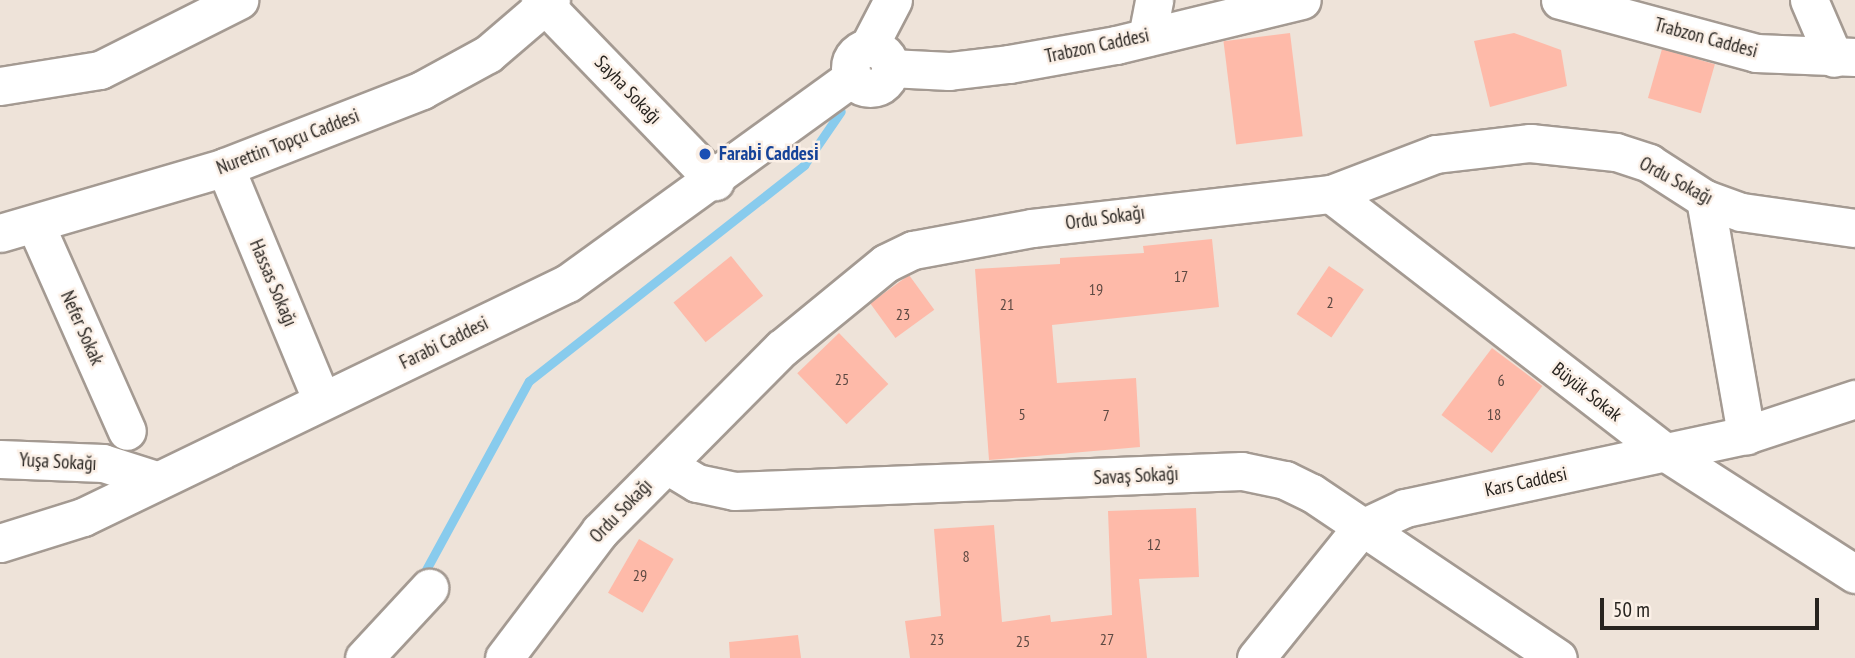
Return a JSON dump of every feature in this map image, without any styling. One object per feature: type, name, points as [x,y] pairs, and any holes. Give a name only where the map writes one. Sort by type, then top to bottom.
[{"type":"street","points":[[0,86],[100,70],[239,0]]},
{"type":"street","name":"Farabi Caddesi","points":[[5,545],[83,517],[321,399],[568,283],[715,181],[870,64],[893,0]]},
{"type":"street","points":[[1147,37],[1154,0]]},
{"type":"street","name":"Trabzon Caddesi","points":[[870,64],[949,71],[1009,64],[1147,37],[1302,0]]},
{"type":"street","name":"Trabzon Caddesi","points":[[1560,0],[1756,53],[1845,58]]},
{"type":"street","points":[[1809,0],[1845,58]]},
{"type":"street","name":"Nurettin Topçu Caddesi","points":[[0,233],[36,226],[225,167],[422,90],[488,54],[546,2]]},
{"type":"street","name":"Sayha Sokağı","points":[[546,2],[715,181]]},
{"type":"street","name":"Ordu Sokağı","points":[[504,658],[600,531],[782,348],[886,263],[913,250],[1045,226],[1331,194],[1436,154],[1530,143],[1616,152],[1649,163],[1705,199],[1741,212],[1855,228]]},
{"type":"street","name":"Hassas Sokağı","points":[[225,167],[321,399]]},
{"type":"street","name":"Büyük Sokak","points":[[1331,194],[1665,452],[1855,574]]},
{"type":"street","points":[[1705,199],[1746,435]]},
{"type":"street","name":"Nefer Sokak","points":[[36,226],[127,431]]},
{"type":"street","name":"Kars Caddesi","points":[[1256,658],[1360,528],[1405,508],[1746,435],[1855,399]]},
{"type":"street","name":"Yuşa Sokağı","points":[[0,459],[103,463],[156,480]]},
{"type":"street","name":"Savaş Sokağı","points":[[667,465],[697,483],[734,491],[1242,471],[1312,492],[1360,528],[1558,658]]},
{"type":"street","points":[[364,658],[429,588]]},
{"type":"building","points":[[1290,33],[1303,136],[1236,144],[1223,41]]},
{"type":"building","points":[[1514,33],[1561,50],[1567,86],[1490,107],[1474,41]]},
{"type":"building","points":[[1662,49],[1715,64],[1701,113],[1648,98]]},
{"type":"building","points":[[1212,239],[1219,307],[1052,325],[1057,383],[1136,378],[1140,447],[989,460],[975,269],[1060,264],[1060,258],[1144,253],[1143,246]]},
{"type":"building","points":[[731,256],[763,296],[706,342],[673,303]]},
{"type":"building","points":[[1329,266],[1364,289],[1331,338],[1297,314]]},
{"type":"building","points":[[909,275],[934,310],[895,338],[870,303]]},
{"type":"building","points":[[839,333],[888,384],[847,424],[797,373]]},
{"type":"building","points":[[1492,348],[1542,386],[1492,453],[1441,415]]},
{"type":"building","points":[[1196,508],[1199,577],[1139,579],[1147,658],[910,658],[905,621],[941,616],[934,529],[994,525],[1002,622],[1050,615],[1051,622],[1112,615],[1108,511]]},
{"type":"building","points":[[639,539],[674,559],[643,613],[608,593]]},
{"type":"building","points":[[798,635],[801,658],[730,658],[729,642]]},
{"type":"waterway","points":[[422,577],[529,381],[804,165],[841,111]]},
{"type":"place","name":"Farabi̇ Caddesi̇","points":[[705,154]]}]
